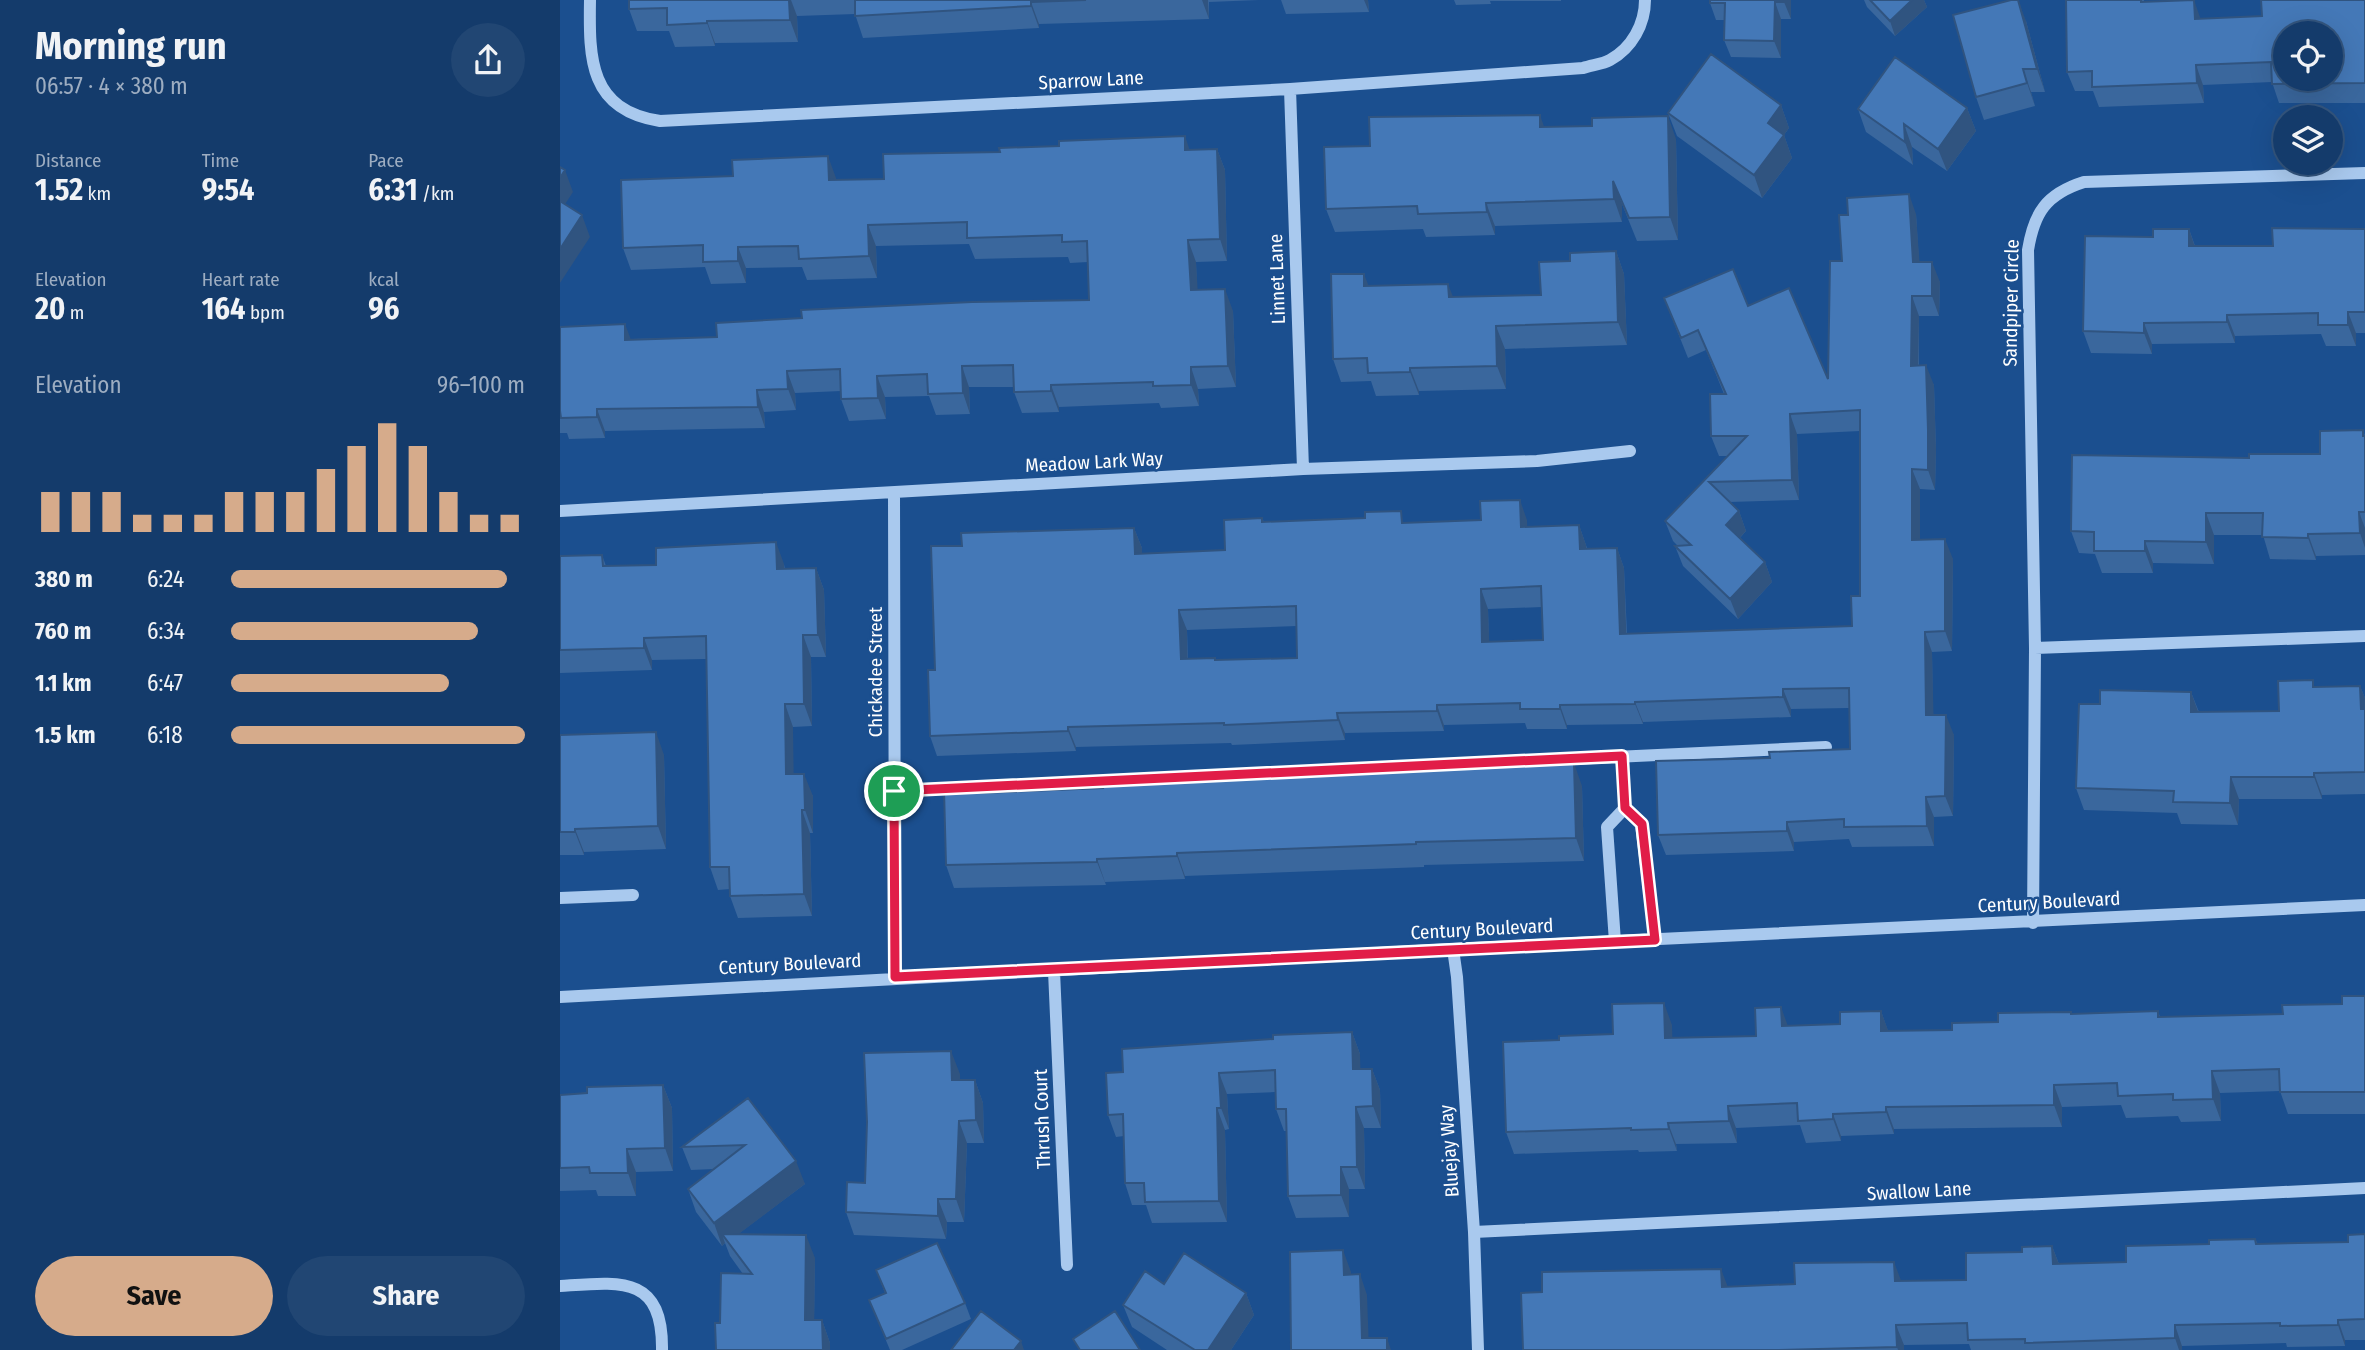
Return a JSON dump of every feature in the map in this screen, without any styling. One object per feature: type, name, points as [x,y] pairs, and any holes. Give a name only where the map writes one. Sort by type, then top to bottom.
[{"type":"street","name":"Sparrow Lane","points":[[590,0],[589,40],[594,74],[610,100],[639,118],[660,121],[1290,89],[1583,68],[1611,60],[1637,35],[1645,10],[1645,0]]},
{"type":"street","name":"Linnet Lane","points":[[1290,89],[1303,469]]},
{"type":"street","name":"Sandpiper Circle","points":[[2033,923],[2035,648],[2028,250],[2032,226],[2040,209],[2066,187],[2084,182],[2365,173]]},
{"type":"street","name":"Meadow Lark Way","points":[[560,511],[1303,469],[1537,461],[1630,451]]},
{"type":"street","name":"Chickadee Street","points":[[894,493],[895,977]]},
{"type":"street","points":[[2035,648],[2365,636]]},
{"type":"street","points":[[894,791],[1826,747]]},
{"type":"street","points":[[1622,756],[1625,808],[1642,824],[1655,940]]},
{"type":"street","points":[[1615,942],[1607,827],[1625,808]]},
{"type":"street","points":[[560,898],[633,895]]},
{"type":"street","name":"Century Boulevard","points":[[560,997],[895,977],[2365,905]]},
{"type":"street","name":"Bluejay Way","points":[[1453,949],[1474,1232],[1478,1350]]},
{"type":"street","name":"Thrush Court","points":[[1054,971],[1068,1265]]},
{"type":"street","name":"Swallow Lane","points":[[1474,1232],[2365,1188]]},
{"type":"street","points":[[560,1286],[615,1283],[643,1292],[654,1304],[663,1329],[662,1350]]},
{"type":"building","points":[[629,0],[789,0],[790,20],[707,21],[667,25],[667,8],[629,9]]},
{"type":"building","points":[[855,0],[1086,0],[1031,2],[1031,6],[855,16]]},
{"type":"building","points":[[1710,0],[1784,0],[1775,2],[1774,41],[1724,40],[1725,3],[1710,3]]},
{"type":"building","points":[[1870,0],[1912,0],[1890,21]]},
{"type":"building","points":[[2018,0],[2037,69],[2023,69],[2027,83],[1976,97],[1953,15]]},
{"type":"building","points":[[2066,0],[2194,0],[2195,19],[2262,16],[2261,0],[2365,0],[2365,83],[2343,83],[2343,21],[2273,21],[2273,84],[2271,62],[2196,65],[2197,83],[2092,87],[2092,71],[2067,72]]},
{"type":"building","points":[[1711,54],[1781,105],[1768,123],[1784,135],[1754,175],[1668,113]]},
{"type":"building","points":[[1895,57],[1967,108],[1938,149],[1904,124],[1905,142],[1858,109]]},
{"type":"building","points":[[1540,115],[1540,127],[1592,126],[1592,118],[1668,116],[1670,217],[1629,218],[1613,181],[1614,199],[1486,203],[1487,212],[1418,214],[1417,206],[1326,209],[1324,147],[1370,146],[1369,117]]},
{"type":"building","points":[[1185,136],[1185,150],[1217,149],[1220,239],[1188,240],[1191,290],[1225,289],[1228,366],[1191,367],[1191,385],[1153,386],[1153,382],[1051,385],[1051,391],[1014,392],[1013,365],[962,366],[963,393],[928,394],[927,374],[877,376],[878,398],[841,399],[840,369],[787,371],[788,389],[757,390],[758,407],[597,409],[597,417],[561,418],[560,327],[625,324],[625,340],[717,337],[716,323],[802,318],[801,310],[1089,300],[1087,241],[1062,242],[1062,235],[967,238],[967,222],[868,225],[869,256],[799,259],[798,246],[738,247],[738,261],[703,262],[703,245],[623,248],[621,180],[733,176],[732,160],[828,156],[829,180],[884,179],[883,154],[1000,152],[999,148],[1059,146],[1059,141]]},
{"type":"building","points":[[1909,194],[1913,262],[1932,262],[1932,296],[1912,296],[1911,366],[1926,365],[1928,430],[1928,470],[1912,469],[1912,540],[1945,539],[1945,631],[1925,632],[1926,715],[1946,715],[1945,796],[1926,797],[1927,826],[1844,827],[1844,819],[1787,822],[1787,831],[1658,835],[1656,761],[1770,758],[1769,752],[1850,749],[1849,688],[1783,689],[1783,697],[1560,705],[1560,709],[1520,709],[1520,703],[1437,705],[1437,711],[1337,713],[1338,720],[1068,727],[1068,731],[930,736],[928,670],[935,670],[931,546],[962,546],[961,533],[1134,528],[1135,554],[1225,550],[1224,520],[1262,518],[1262,522],[1365,518],[1365,512],[1401,511],[1402,523],[1481,520],[1480,501],[1520,500],[1521,527],[1579,525],[1580,549],[1617,548],[1620,634],[1852,626],[1851,596],[1860,596],[1860,410],[1790,414],[1792,480],[1709,482],[1739,511],[1726,525],[1765,562],[1730,599],[1675,546],[1691,545],[1665,521],[1747,436],[1711,436],[1710,394],[1726,394],[1698,330],[1681,338],[1664,298],[1733,269],[1748,306],[1789,288],[1828,379],[1830,261],[1842,261],[1839,215],[1848,215],[1847,198]],"holes":[[[1541,586],[1543,640],[1482,642],[1481,589]],[[1296,606],[1297,658],[1181,659],[1179,610]]]},
{"type":"building","points":[[560,201],[582,215],[560,249]]},
{"type":"building","points":[[2272,228],[2365,229],[2365,312],[2348,312],[2348,325],[2318,325],[2318,313],[2227,315],[2227,322],[2144,323],[2144,333],[2083,331],[2085,236],[2153,237],[2153,229],[2189,229],[2189,246],[2273,246]]},
{"type":"building","points":[[1616,251],[1618,322],[1496,326],[1497,366],[1410,368],[1410,372],[1368,373],[1367,358],[1333,359],[1331,274],[1364,274],[1364,286],[1448,284],[1449,297],[1541,295],[1539,262],[1570,261],[1570,253]]},
{"type":"building","points":[[2363,430],[2365,512],[2359,512],[2360,533],[2308,534],[2308,538],[2262,537],[2263,513],[2206,513],[2206,542],[2145,541],[2145,551],[2094,551],[2094,532],[2071,531],[2072,455],[2249,458],[2249,454],[2320,454],[2320,431]]},
{"type":"building","points":[[776,542],[777,569],[816,568],[818,635],[803,635],[804,704],[785,704],[786,774],[804,774],[804,894],[730,896],[729,867],[710,867],[706,636],[644,638],[644,648],[560,650],[560,556],[602,555],[603,566],[656,565],[656,548]]},
{"type":"building","points":[[2313,680],[2313,687],[2360,686],[2361,709],[2365,709],[2365,772],[2314,773],[2314,777],[2231,777],[2230,803],[2173,802],[2174,791],[2076,788],[2079,704],[2100,704],[2100,690],[2191,692],[2191,712],[2279,711],[2278,681]]},
{"type":"building","points":[[656,732],[658,826],[560,832],[560,735]]},
{"type":"building","points":[[1574,763],[1576,838],[1177,853],[1177,856],[1097,859],[1097,862],[946,865],[944,790],[981,789],[981,793],[1103,788],[1102,782],[1423,766]]},
{"type":"building","points":[[2342,996],[2365,996],[2365,1092],[2280,1092],[2279,1069],[2212,1071],[2213,1099],[2173,1100],[2173,1094],[2118,1096],[2117,1083],[2054,1085],[2054,1105],[1886,1107],[1886,1112],[1833,1114],[1833,1119],[1798,1121],[1797,1103],[1728,1106],[1729,1121],[1668,1123],[1669,1129],[1506,1132],[1503,1042],[1613,1034],[1612,1004],[1664,1003],[1665,1038],[1756,1036],[1755,1008],[1781,1007],[1782,1026],[1840,1024],[1840,1012],[1881,1011],[1881,1031],[1952,1030],[1952,1023],[1998,1022],[1998,1013],[2158,1011],[2158,1017],[2283,1014],[2282,1005],[2342,1004]]},
{"type":"building","points":[[1352,1032],[1353,1069],[1372,1069],[1373,1106],[1356,1107],[1357,1167],[1341,1167],[1341,1195],[1288,1196],[1286,1109],[1276,1109],[1275,1070],[1219,1073],[1219,1201],[1145,1202],[1144,1183],[1125,1183],[1123,1114],[1108,1115],[1106,1073],[1123,1072],[1122,1049],[1273,1039],[1273,1035]]},
{"type":"building","points":[[951,1051],[952,1080],[975,1080],[976,1120],[959,1121],[956,1199],[938,1199],[938,1216],[846,1212],[847,1182],[865,1183],[867,1122],[864,1053]]},
{"type":"building","points":[[663,1085],[665,1148],[627,1149],[628,1173],[590,1173],[589,1167],[560,1168],[560,1095],[587,1093],[587,1087]]},
{"type":"building","points":[[748,1098],[796,1161],[714,1223],[688,1189],[745,1145],[682,1147]]},
{"type":"building","points":[[722,1234],[806,1235],[805,1320],[822,1320],[823,1350],[716,1350],[715,1323],[720,1323],[721,1273],[752,1274]]},
{"type":"building","points":[[2365,1234],[2365,1319],[2338,1320],[2338,1325],[2175,1325],[2175,1338],[2025,1343],[2025,1339],[1968,1340],[1967,1323],[1896,1325],[1897,1347],[1523,1350],[1521,1293],[1542,1292],[1542,1272],[1721,1269],[1722,1287],[1795,1284],[1794,1263],[1894,1262],[1895,1281],[1966,1280],[1966,1253],[2022,1252],[2022,1247],[2052,1246],[2053,1264],[2126,1262],[2126,1246],[2209,1244],[2209,1240],[2255,1239],[2256,1244],[2348,1242],[2348,1235]]},
{"type":"building","points":[[937,1243],[965,1303],[886,1339],[869,1300],[886,1293],[876,1270]]},
{"type":"building","points":[[1343,1250],[1344,1275],[1360,1274],[1362,1338],[1387,1338],[1387,1350],[1291,1350],[1290,1252]]},
{"type":"building","points":[[1184,1253],[1246,1293],[1208,1350],[1195,1350],[1123,1305],[1145,1271],[1164,1284]]},
{"type":"building","points":[[981,1311],[1021,1341],[1014,1350],[951,1350]]},
{"type":"building","points":[[1115,1311],[1140,1350],[1080,1350],[1073,1339]]},
{"type":"route","points":[[1622,756],[1625,808],[1642,824],[1655,940],[895,977],[894,791],[1622,756]]}]
